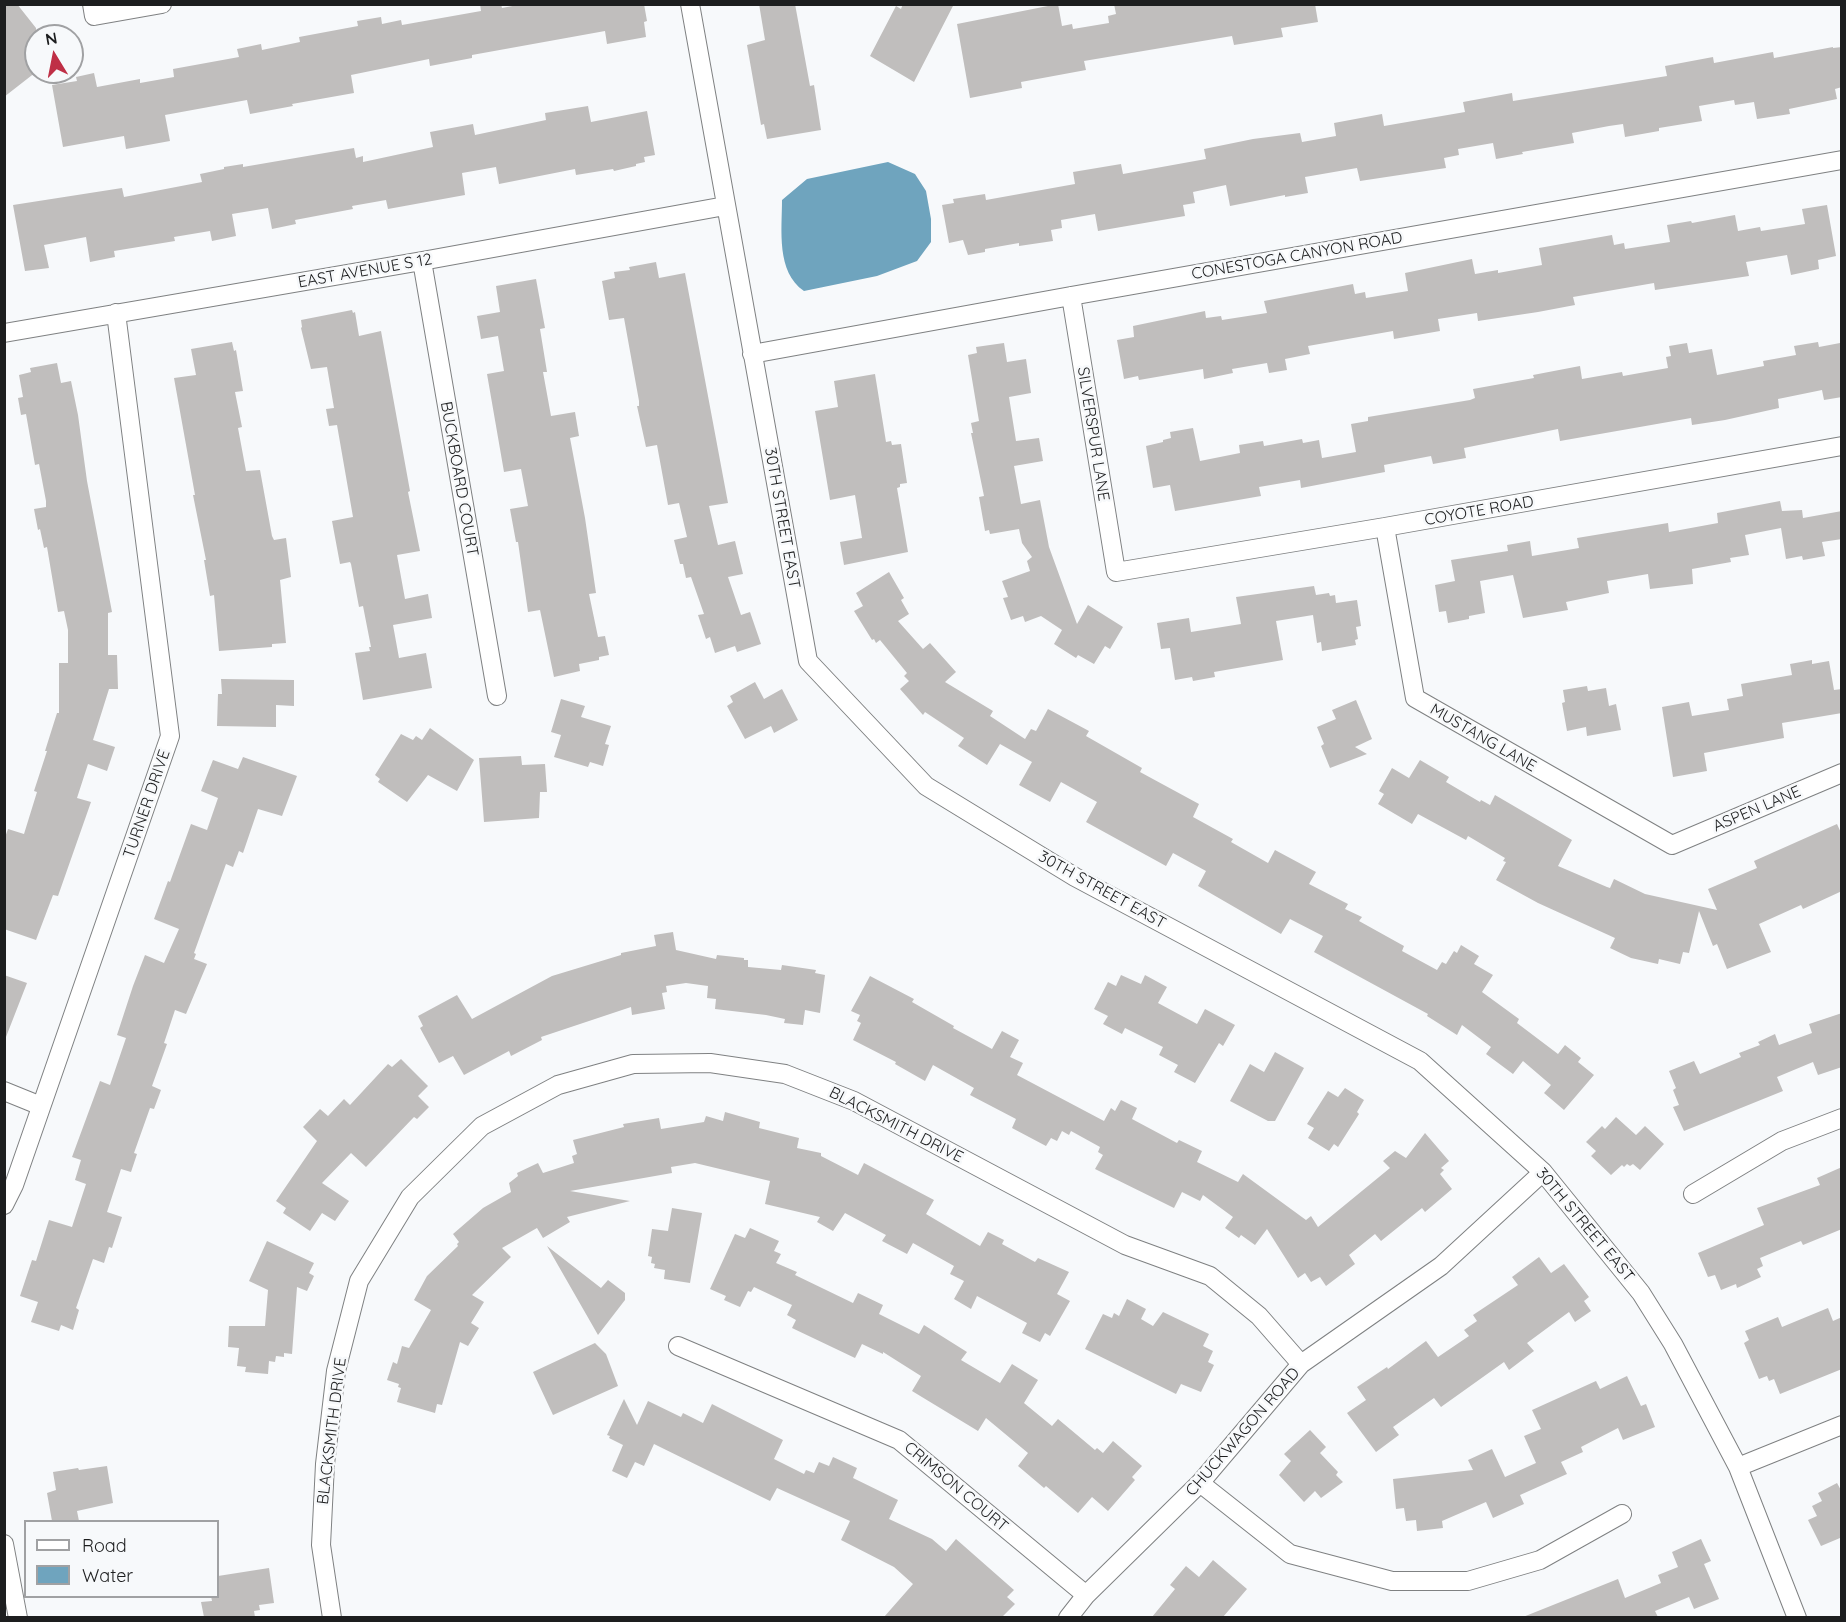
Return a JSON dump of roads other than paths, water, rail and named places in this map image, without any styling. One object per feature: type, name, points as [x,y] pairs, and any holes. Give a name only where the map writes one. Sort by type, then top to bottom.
[{"type":"street","points":[[93,10],[162,4]]},
{"type":"street","name":"30TH STREET EAST","points":[[690,4],[808,661],[926,786],[1075,878],[1420,1061],[1543,1172],[1641,1293],[1673,1344],[1738,1467],[1797,1617]]},
{"type":"street","name":"CONESTOGA CANYON ROAD","points":[[753,354],[1842,160]]},
{"type":"street","name":"EAST AVENUE S 12","points":[[4,333],[726,206]]},
{"type":"street","name":"BUCKBOARD COURT","points":[[422,261],[497,696]]},
{"type":"street","name":"SILVERSPUR LANE","points":[[1071,296],[1116,572]]},
{"type":"street","name":"TURNER DRIVE","points":[[4,1205],[14,1185],[170,736],[116,313]]},
{"type":"street","name":"COYOTE ROAD","points":[[1116,572],[1842,446]]},
{"type":"street","name":"MUSTANG LANE","points":[[1385,527],[1415,698],[1672,845]]},
{"type":"street","name":"ASPEN LANE","points":[[1672,845],[1842,773]]},
{"type":"street","name":"BLACKSMITH DRIVE","points":[[332,1617],[321,1545],[325,1464],[336,1371],[359,1281],[410,1197],[482,1125],[558,1085],[633,1065],[710,1063],[785,1074],[854,1101],[1125,1245],[1210,1276],[1258,1316],[1301,1364]]},
{"type":"street","points":[[4,1091],[41,1106]]},
{"type":"street","points":[[1693,1194],[1782,1141],[1842,1118]]},
{"type":"street","name":"CHUCKWAGON ROAD","points":[[1068,1617],[1086,1595],[1200,1483],[1301,1364],[1441,1266],[1543,1172]]},
{"type":"street","name":"CRIMSON COURT","points":[[678,1346],[899,1440],[1086,1595]]},
{"type":"street","points":[[1738,1467],[1842,1425]]},
{"type":"street","points":[[1200,1483],[1290,1554],[1392,1581],[1468,1581],[1540,1560],[1622,1514]]},
{"type":"street","points":[[4,1544],[18,1617]]},
{"type":"water","points":[[888,162],[915,174],[926,191],[931,219],[931,242],[917,261],[877,276],[804,291],[789,273],[782,250],[782,200],[807,179]]}]
